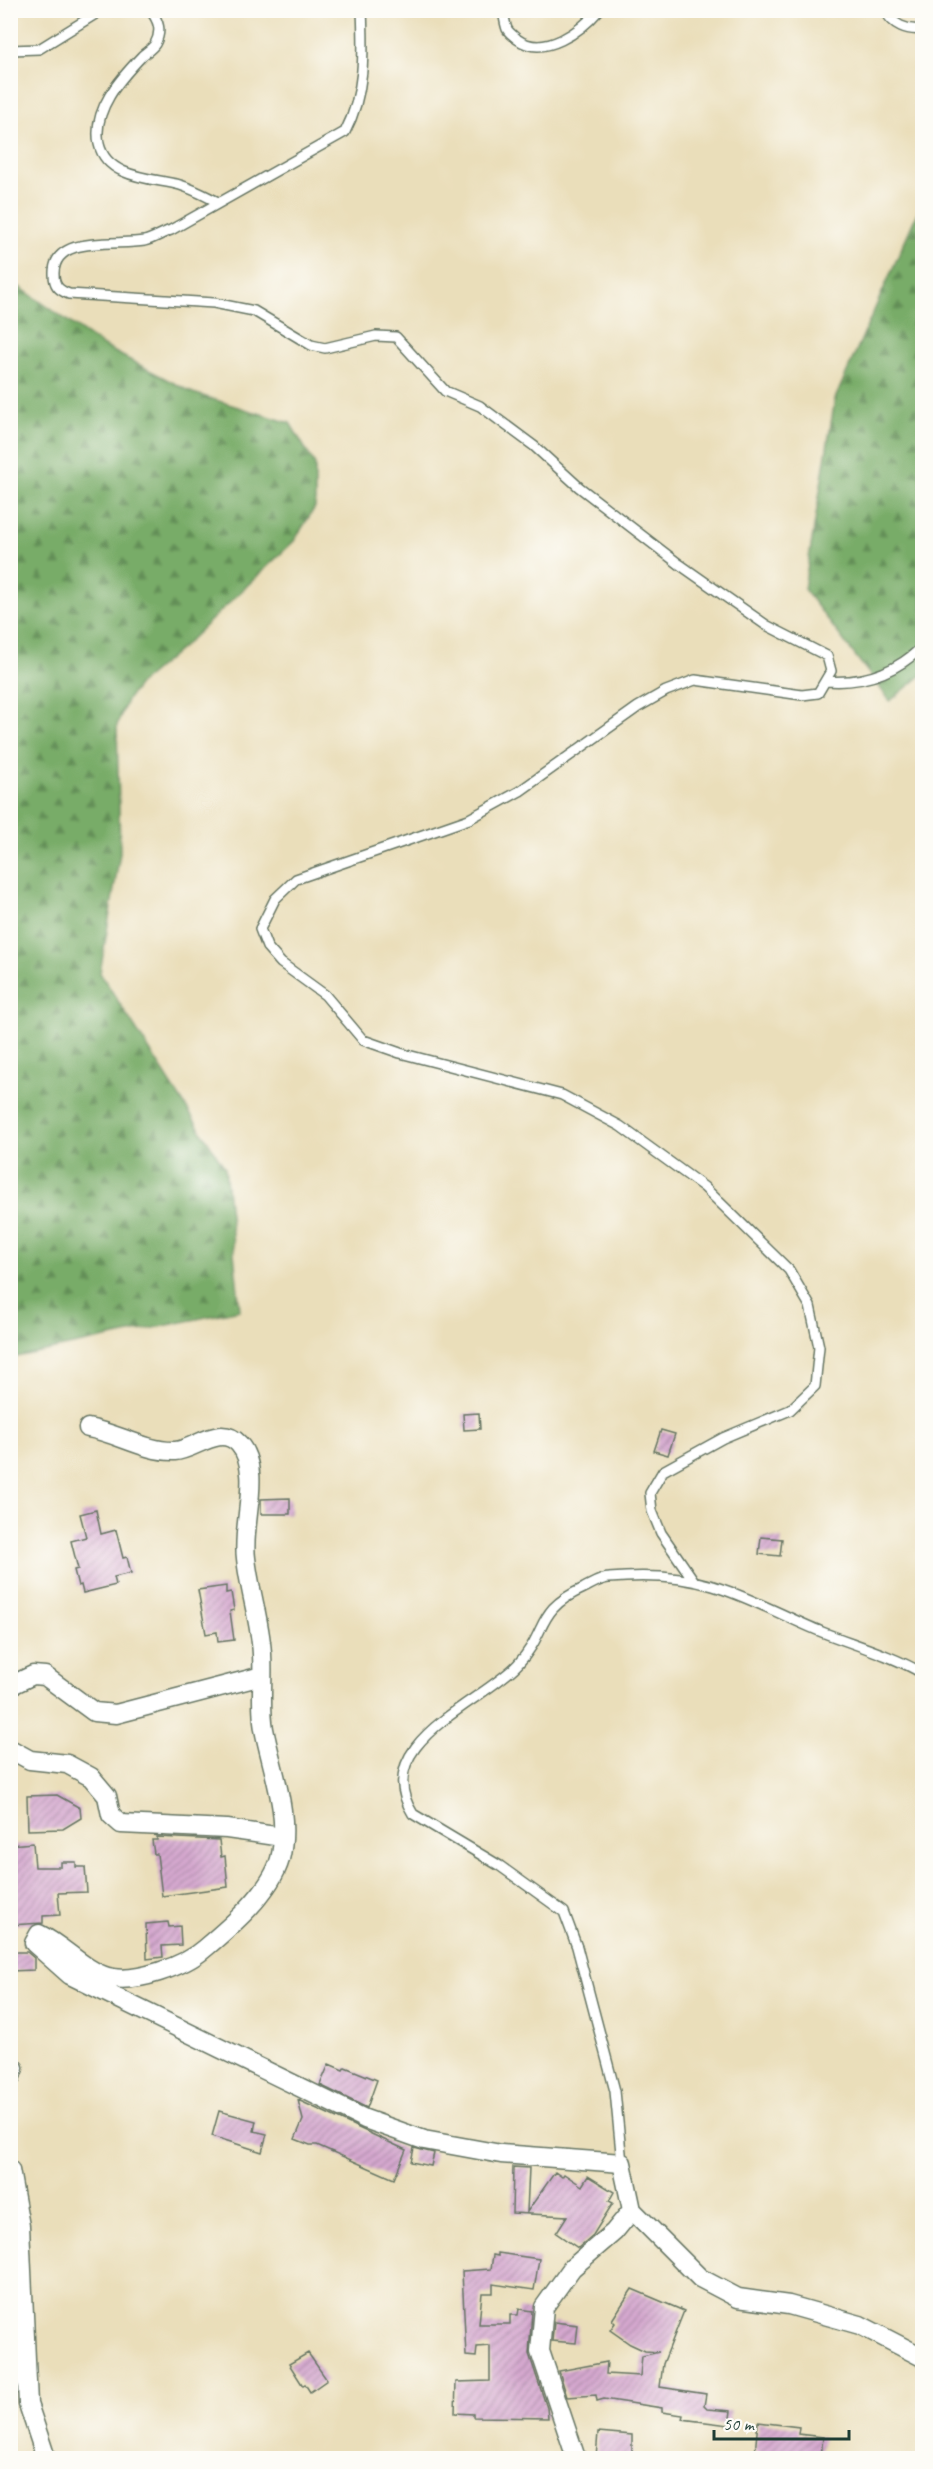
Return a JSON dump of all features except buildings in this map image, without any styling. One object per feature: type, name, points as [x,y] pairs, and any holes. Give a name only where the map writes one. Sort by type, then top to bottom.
[{"type":"street","points":[[88,1428],[110,1432],[157,1450],[178,1451],[207,1438],[225,1436],[237,1442],[247,1455],[251,1470],[245,1557],[261,1644],[264,1727],[279,1789],[282,1837],[280,1860],[265,1886],[236,1922],[195,1957],[148,1975],[128,1980],[108,1977],[89,1969],[51,1940],[39,1934],[34,1943],[70,1975],[364,2119],[424,2140],[501,2154],[622,2163],[632,2210],[700,2278],[738,2298],[789,2305],[860,2325],[922,2356]]},
{"type":"street","points":[[10,1686],[33,1675],[45,1676],[94,1712],[116,1714],[261,1676]]},
{"type":"street","points":[[10,1749],[30,1760],[67,1764],[91,1777],[107,1796],[111,1815],[121,1824],[226,1829],[282,1837]]},
{"type":"street","points":[[10,2170],[20,2226],[28,2404],[46,2458]]},
{"type":"street","points":[[576,2458],[540,2351],[544,2307],[572,2268],[614,2232],[632,2210]]},
{"type":"lane","points":[[10,50],[39,49],[102,10]]},
{"type":"lane","points":[[150,10],[158,20],[159,31],[154,45],[118,84],[104,106],[98,124],[99,145],[106,159],[120,169],[146,179],[181,185],[218,202]]},
{"type":"lane","points":[[362,10],[364,61],[355,114],[345,132],[171,230],[146,240],[80,246],[62,252],[54,263],[54,282],[60,291],[69,294],[214,303],[254,311],[310,345],[325,348],[376,336],[396,337],[445,391],[480,406],[534,446],[579,487],[679,564],[766,625],[827,656],[831,671],[818,693],[802,695],[695,680],[666,691],[638,707],[520,791],[469,819],[296,879],[275,899],[260,929],[267,947],[281,963],[325,995],[363,1040],[400,1053],[562,1095],[620,1126],[704,1187],[789,1270],[810,1306],[819,1347],[815,1386],[790,1410],[723,1438],[663,1471],[650,1493],[652,1511],[661,1533],[694,1581]]},
{"type":"lane","points":[[503,10],[508,31],[525,44],[534,47],[548,45],[573,34],[599,10]]},
{"type":"lane","points":[[885,10],[889,19],[898,26],[922,29]]},
{"type":"lane","points":[[826,681],[857,682],[884,674],[911,658],[922,647]]},
{"type":"lane","points":[[622,2163],[615,2091],[577,1947],[564,1912],[500,1866],[413,1814],[405,1800],[403,1773],[416,1748],[429,1731],[517,1665],[532,1647],[545,1616],[563,1597],[606,1578],[657,1577],[694,1581],[714,1586],[922,1673]]},
{"type":"green space","points":[[922,202],[922,675],[890,701],[804,589],[835,399]]},
{"type":"green space","points":[[11,281],[105,347],[193,393],[290,423],[315,465],[315,507],[294,541],[185,645],[140,683],[127,700],[117,725],[120,853],[100,973],[225,1168],[240,1310],[11,1358]]}]
